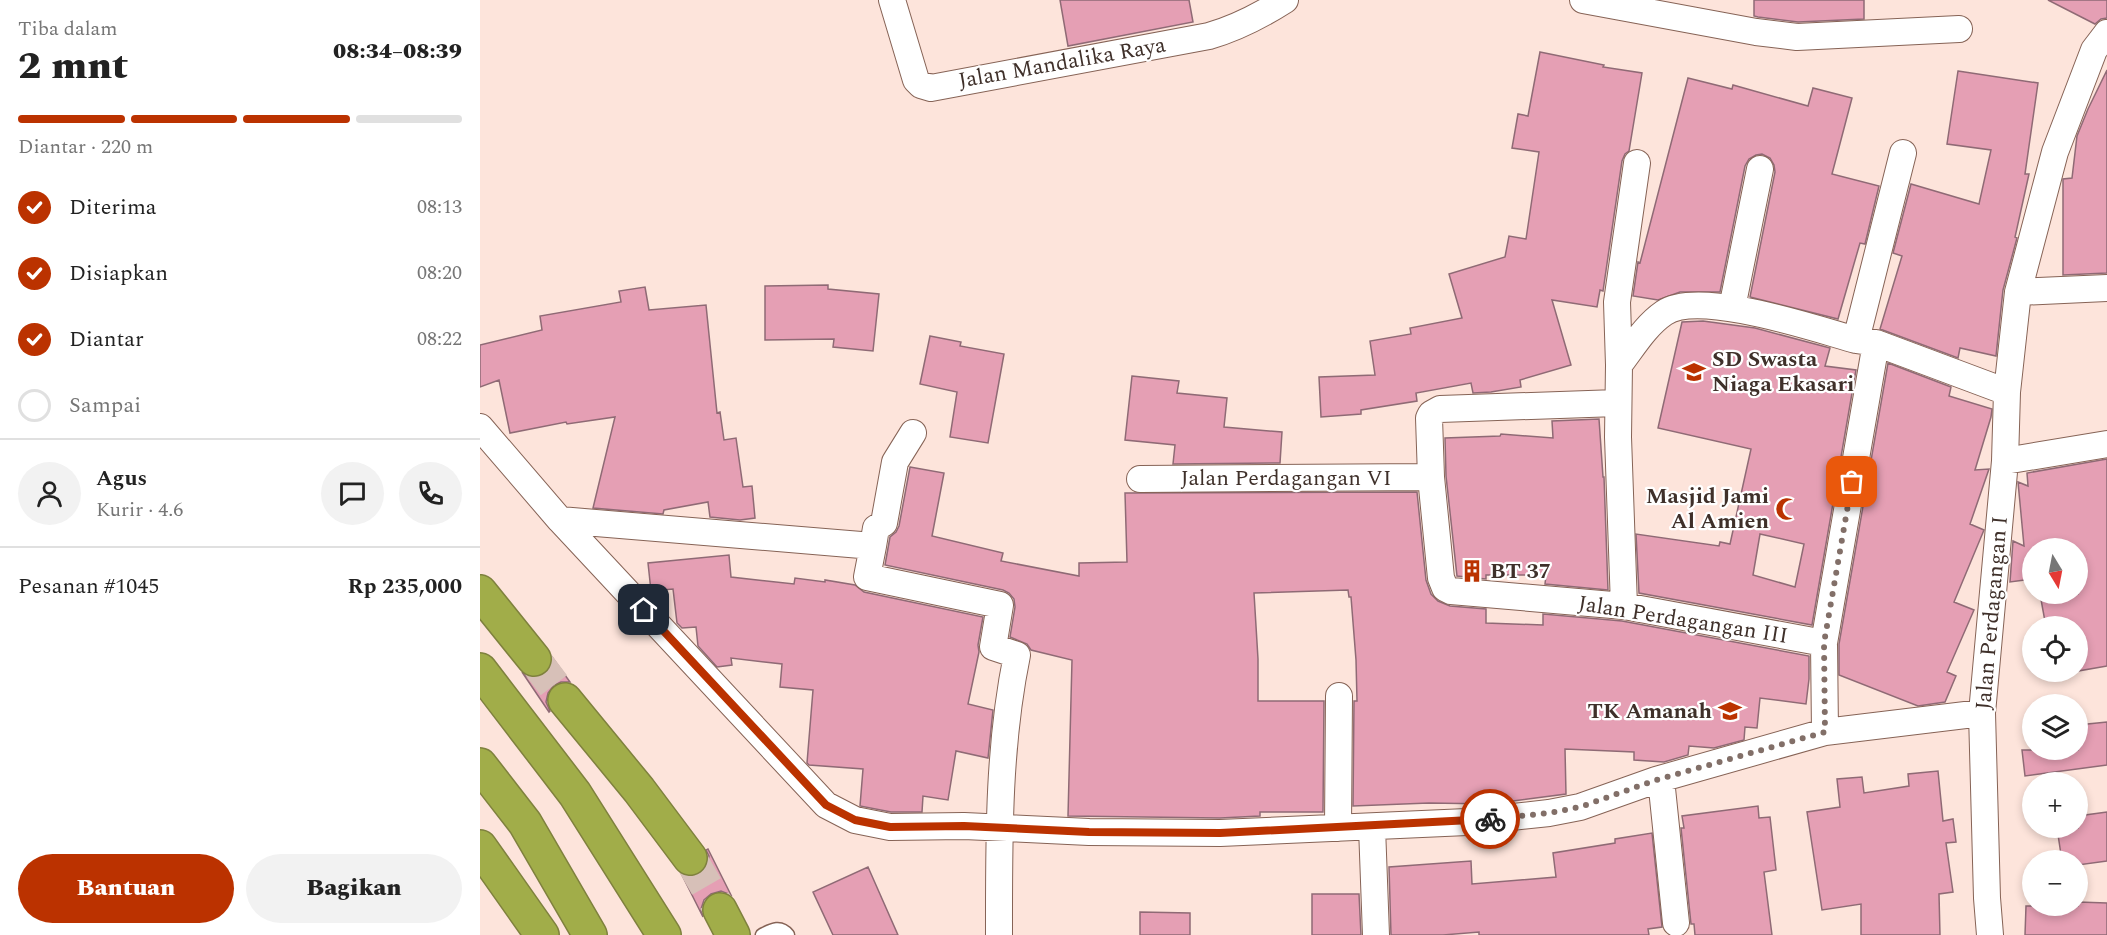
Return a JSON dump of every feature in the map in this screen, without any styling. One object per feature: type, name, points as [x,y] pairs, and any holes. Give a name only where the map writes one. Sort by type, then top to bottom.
[{"type":"highway","points":[[480,592],[534,659]]},
{"type":"highway","points":[[480,670],[575,794],[664,935]]},
{"type":"highway","points":[[565,700],[639,790],[690,858]]},
{"type":"highway","points":[[480,765],[525,823],[590,935]]},
{"type":"highway","points":[[480,847],[542,935]]},
{"type":"street","name":"Jalan Mandalika Raya","points":[[892,0],[916,80],[921,85],[931,88],[1209,36],[1234,28],[1285,0]]},
{"type":"street","points":[[1583,0],[1756,32],[1797,37],[1959,29]]},
{"type":"street","name":"Jalan Perdagangan I","points":[[1990,935],[1982,713],[2005,461],[2007,392],[2018,292],[2055,152],[2094,50],[2107,33]]},
{"type":"street","points":[[1825,732],[1824,643],[1866,342],[1903,153]]},
{"type":"street","points":[[1624,606],[1617,404],[1619,365],[1617,291],[1637,163]]},
{"type":"street","points":[[1732,308],[1760,169]]},
{"type":"street","points":[[2018,292],[2107,288]]},
{"type":"street","points":[[1619,365],[1646,328],[1666,311],[1705,305],[1732,308],[1866,342],[2007,392]]},
{"type":"street","points":[[1431,477],[1429,418],[1440,409],[1617,404]]},
{"type":"street","points":[[480,427],[560,520],[826,805],[855,820],[890,827],[999,827],[1089,832],[1220,833],[1467,822],[1549,813],[1580,807],[1661,779],[1825,732],[1982,713]]},
{"type":"street","points":[[913,433],[895,462],[884,523],[876,528],[867,577],[1000,605],[993,647],[1017,655],[1011,683],[999,827],[999,935]]},
{"type":"street","points":[[2005,461],[2107,444]]},
{"type":"street","name":"Jalan Perdagangan III","points":[[1431,477],[1441,578],[1445,588],[1451,591],[1624,606],[1824,643]]},
{"type":"street","name":"Jalan Perdagangan VI","points":[[1140,479],[1431,477]]},
{"type":"street","points":[[560,520],[873,546]]},
{"type":"street","points":[[1338,828],[1339,696]]},
{"type":"street","points":[[1661,779],[1676,923]]},
{"type":"street","points":[[1372,827],[1376,935]]},
{"type":"lane","points":[[762,935],[777,928],[788,935]]},
{"type":"building","points":[[1060,0],[1189,0],[1193,22],[1068,46]]},
{"type":"building","points":[[1754,0],[1864,0],[1864,19],[1798,22],[1758,17],[1754,16]]},
{"type":"building","points":[[2048,0],[2107,0],[2107,18],[2095,24]]},
{"type":"building","points":[[1540,52],[1604,65],[1603,67],[1642,73],[1629,151],[1622,161],[1603,291],[1600,290],[1597,307],[1552,300],[1571,365],[1520,380],[1521,387],[1473,393],[1471,383],[1416,393],[1417,401],[1361,410],[1361,414],[1321,417],[1319,377],[1375,375],[1370,341],[1411,334],[1410,328],[1462,318],[1449,274],[1505,257],[1509,236],[1526,239],[1539,152],[1512,148],[1518,114],[1528,116]]},
{"type":"building","points":[[2107,70],[2107,273],[2063,275],[2063,179],[2072,178],[2077,136]]},
{"type":"building","points":[[1958,71],[2038,83],[2025,174],[2029,174],[2015,237],[2017,238],[2003,290],[1996,356],[1960,348],[1958,358],[1880,329],[1902,256],[1893,253],[1911,184],[1979,204],[1991,150],[1947,144]]},
{"type":"building","points":[[1688,78],[1732,89],[1733,85],[1808,106],[1813,88],[1852,98],[1832,174],[1879,186],[1865,244],[1860,243],[1838,319],[1750,297],[1775,172],[1770,158],[1762,154],[1749,159],[1745,166],[1720,292],[1680,292],[1658,300],[1633,296],[1638,262],[1640,263]]},
{"type":"building","points":[[828,285],[828,289],[879,294],[873,351],[833,347],[834,339],[765,340],[765,286]]},
{"type":"building","points":[[645,287],[649,310],[706,305],[717,413],[720,412],[724,440],[736,438],[743,487],[752,486],[755,518],[740,520],[710,517],[708,502],[664,510],[663,514],[593,508],[615,417],[567,424],[566,422],[510,433],[499,380],[480,387],[480,345],[542,330],[540,316],[621,302],[619,291]]},
{"type":"building","points":[[1703,321],[1755,328],[1830,348],[1825,366],[1856,370],[1812,625],[1639,593],[1636,534],[1719,546],[1720,542],[1730,544],[1751,449],[1658,428],[1682,322]],"holes":[[[1760,534],[1804,544],[1795,587],[1753,575]]]},
{"type":"building","points":[[930,336],[961,342],[960,346],[1004,354],[988,443],[950,437],[957,392],[920,384]]},
{"type":"building","points":[[1888,363],[1951,387],[1949,396],[1992,409],[1975,470],[1989,469],[1970,524],[1984,530],[1954,602],[1974,610],[1947,672],[1956,676],[1945,702],[1918,706],[1839,675],[1839,644]]},
{"type":"building","points":[[1132,376],[1179,381],[1177,393],[1227,398],[1224,427],[1282,432],[1280,463],[1173,464],[1175,445],[1125,440]]},
{"type":"building","points":[[1599,419],[1604,477],[1608,590],[1545,584],[1546,575],[1486,575],[1486,579],[1457,576],[1446,476],[1445,438],[1500,436],[1501,434],[1553,438],[1552,421]]},
{"type":"building","points":[[2107,459],[2107,666],[2088,669],[2088,616],[2044,616],[2042,604],[2088,604],[2088,538],[2023,538],[2018,482],[2028,486],[2027,473]]},
{"type":"building","points":[[910,467],[944,473],[932,536],[1003,553],[1001,561],[1079,576],[1079,563],[1127,562],[1125,493],[1417,492],[1426,580],[1431,594],[1438,601],[1450,606],[1486,609],[1486,623],[1543,625],[1543,614],[1622,621],[1809,656],[1806,704],[1760,698],[1757,728],[1745,727],[1744,740],[1714,748],[1689,746],[1688,755],[1664,762],[1634,760],[1634,752],[1565,749],[1566,794],[1491,804],[1429,803],[1353,806],[1354,701],[1357,701],[1351,597],[1349,597],[1348,590],[1254,593],[1258,701],[1324,701],[1323,812],[1260,812],[1260,816],[1220,818],[1068,816],[1072,660],[1031,650],[1027,644],[1010,637],[1015,607],[1014,599],[1009,593],[885,565],[890,537],[899,526]]},
{"type":"building","points":[[2013,541],[2022,545],[2022,580],[2010,582]]},
{"type":"building","points":[[729,555],[731,577],[794,584],[795,578],[825,582],[825,580],[855,585],[864,592],[983,617],[979,652],[968,704],[993,710],[988,758],[956,751],[948,800],[923,796],[922,812],[891,812],[860,806],[863,769],[807,763],[813,690],[780,687],[782,664],[731,658],[732,665],[717,667],[698,646],[696,627],[682,628],[677,623],[673,589],[651,591],[648,563]]},
{"type":"building","points":[[552,657],[570,682],[554,685],[548,693],[546,702],[549,712],[522,672],[528,677],[536,678],[545,674],[551,666]]},
{"type":"building","points":[[2107,722],[2107,765],[2055,772],[2025,772],[2023,760],[2088,760],[2088,724]]},
{"type":"building","points":[[1938,771],[1943,821],[1953,819],[1956,842],[1946,843],[1953,892],[1939,894],[1940,935],[1861,935],[1861,904],[1822,910],[1807,812],[1840,807],[1837,779],[1862,777],[1864,793],[1909,786],[1908,774]]},
{"type":"building","points":[[1758,806],[1759,818],[1770,817],[1776,870],[1764,872],[1772,935],[1695,935],[1694,924],[1691,924],[1681,828],[1684,828],[1682,816]]},
{"type":"building","points":[[2107,812],[2107,861],[2088,864],[2088,850],[2060,850],[2059,838],[2088,838],[2088,815]]},
{"type":"building","points":[[1652,833],[1662,927],[1648,929],[1649,935],[1479,935],[1479,932],[1391,935],[1389,867],[1471,861],[1472,884],[1556,877],[1553,853],[1615,843],[1615,839]]},
{"type":"building","points":[[708,849],[731,895],[721,891],[711,894],[704,900],[701,909],[703,917],[682,875],[692,877],[702,873],[707,865],[709,856],[706,850]]},
{"type":"building","points":[[868,867],[898,935],[833,935],[813,892]]},
{"type":"building","points":[[1312,894],[1359,894],[1361,935],[1312,935]]},
{"type":"building","points":[[2088,902],[2107,903],[2107,935],[2025,935],[2026,916],[2088,916]]},
{"type":"building","points":[[1140,912],[1190,913],[1190,935],[1140,935]]},
{"type":"tunnel","points":[[534,659],[565,700]]},
{"type":"tunnel","points":[[690,858],[720,910]]},
{"type":"way so far","points":[[1490,819],[1549,813],[1580,807],[1656,780],[1825,732],[1824,643],[1852,482]]},
{"type":"place","name":"SD Swasta Niaga Ekasari","points":[[1694,372]]},
{"type":"place","name":"Masjid Jami Al Amien","points":[[1787,509]]},
{"type":"place","name":"BT 37","points":[[1472,571]]},
{"type":"place","name":"TK Amanah","points":[[1730,711]]},
{"type":"route","points":[[644,610],[826,805],[855,820],[890,827],[964,826],[1089,832],[1220,833],[1372,827],[1490,819]]}]
